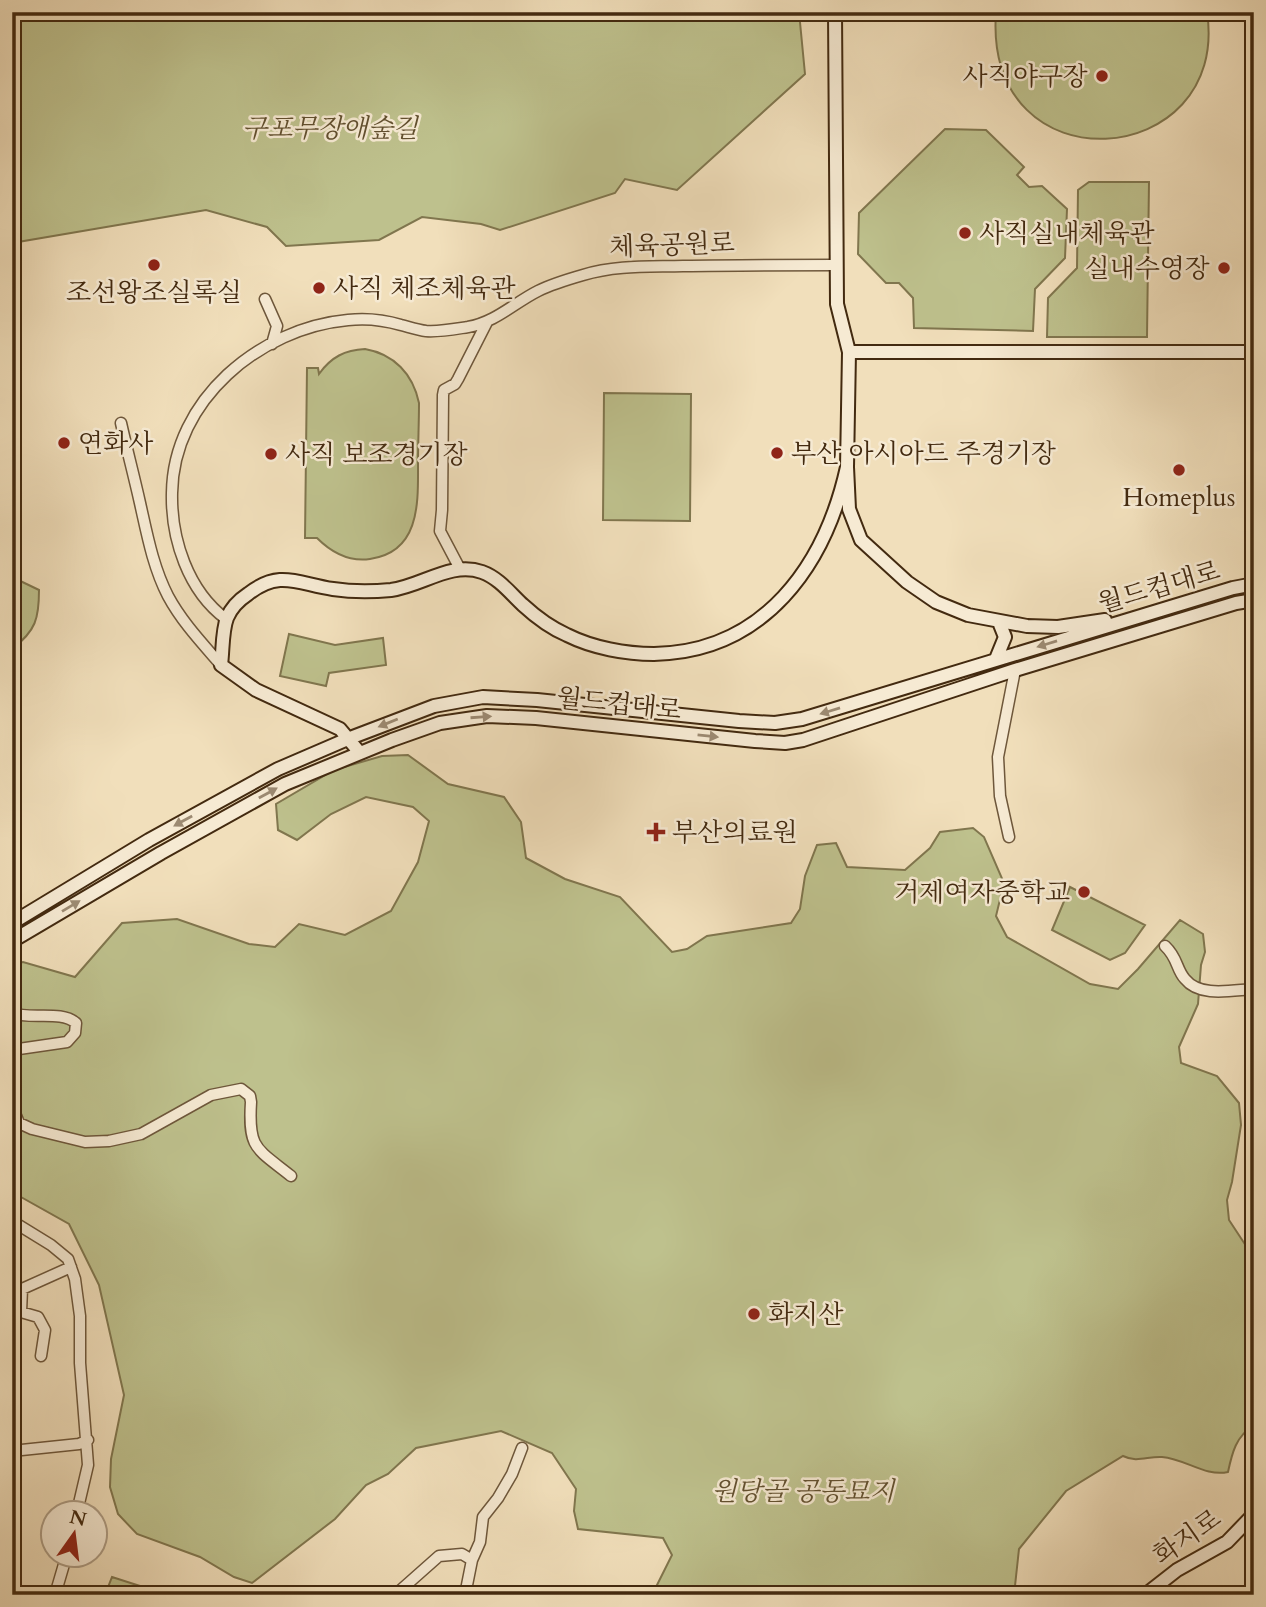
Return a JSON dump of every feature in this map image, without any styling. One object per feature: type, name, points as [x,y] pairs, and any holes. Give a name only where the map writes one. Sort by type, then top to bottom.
[{"type":"main road","points":[[835,12],[837,304],[849,352],[849,509],[861,540],[907,583],[936,602],[968,615],[1027,626],[1058,627],[1133,618]]},
{"type":"main road","points":[[849,352],[1254,352]]},
{"type":"main road","points":[[360,753],[349,738],[328,722],[256,690],[221,665],[226,619],[243,597],[268,581],[282,579],[328,588],[369,592],[415,585],[448,571],[460,569],[485,573],[495,579],[525,606],[568,636],[632,653],[667,654],[712,645],[754,622],[790,591],[820,547],[847,467]]},
{"type":"main road","name":"월드컵대로","points":[[12,923],[149,841],[278,769],[433,706],[484,697],[537,699],[775,723],[802,719],[1233,588],[1254,584]]},
{"type":"main road","name":"월드컵대로","points":[[12,941],[285,784],[430,726],[487,716],[536,718],[755,741],[794,742],[1015,670],[1236,603],[1254,600]]},
{"type":"main road","points":[[996,659],[1005,637],[999,622]]},
{"type":"main road","name":"화지로","points":[[1145,1595],[1177,1570],[1227,1542],[1254,1514]]},
{"type":"street","name":"체육공원로","points":[[226,619],[214,610],[203,596],[184,561],[173,526],[173,471],[177,452],[206,397],[234,367],[272,344],[310,328],[348,320],[384,321],[426,331],[487,322],[539,290],[604,269],[836,265]]},
{"type":"street","points":[[265,299],[277,326],[272,344]]},
{"type":"street","points":[[460,569],[439,527],[442,510],[443,394],[444,390],[458,379],[487,322]]},
{"type":"street","points":[[121,423],[145,533],[157,571],[167,595],[180,615],[196,638],[221,665]]},
{"type":"street","points":[[1009,837],[1000,796],[998,757],[1015,670]]},
{"type":"street","points":[[1165,946],[1175,955],[1185,980],[1207,992],[1254,989]]},
{"type":"street","points":[[12,1013],[55,1017],[76,1023],[75,1033],[67,1042],[12,1050]]},
{"type":"street","points":[[12,1106],[19,1123],[32,1129],[85,1142],[109,1141],[141,1134],[211,1095],[241,1088],[250,1096],[251,1138],[258,1149],[290,1176]]},
{"type":"street","points":[[12,1221],[68,1259],[75,1279],[88,1440],[88,1465],[80,1498]]},
{"type":"street","points":[[41,1356],[45,1330],[38,1317],[21,1312],[17,1290],[71,1267]]},
{"type":"street","points":[[12,1451],[79,1444],[88,1440]]},
{"type":"street","points":[[465,1595],[472,1560],[480,1542],[483,1517],[512,1474],[522,1448]]},
{"type":"street","points":[[395,1595],[439,1556],[462,1554],[472,1560]]},
{"type":"street","points":[[55,1595],[63,1568]]},
{"type":"green space","name":"구포무장애숲길","points":[[12,12],[799,12],[805,74],[677,190],[625,179],[615,193],[500,230],[481,224],[422,217],[379,240],[286,246],[267,227],[206,210],[12,243]]},
{"type":"green space","name":"사직야구장","points":[[996,12],[1207,12],[1204,65],[1182,104],[1147,129],[1106,139],[1063,133],[1027,110],[1002,70]]},
{"type":"green space","points":[[945,129],[986,130],[1024,167],[1017,175],[1029,187],[1042,186],[1067,209],[1065,258],[1035,289],[1033,331],[914,328],[913,298],[899,283],[886,283],[858,254],[859,213]]},
{"type":"green space","points":[[1089,182],[1149,182],[1147,337],[1047,337],[1048,298],[1077,268],[1078,190]]},
{"type":"green space","points":[[365,349],[385,355],[401,367],[416,393],[419,403],[418,493],[408,536],[387,554],[362,560],[341,555],[317,538],[305,538],[307,368],[318,368],[319,374],[328,363],[339,356]]},
{"type":"green space","points":[[604,393],[691,394],[690,521],[603,520]]},
{"type":"green space","points":[[12,577],[39,590],[37,616],[31,630],[12,649]]},
{"type":"green space","points":[[289,634],[335,645],[383,638],[386,665],[329,673],[326,686],[280,676]]},
{"type":"green space","name":"원당골 공동묘지","points":[[408,755],[448,784],[504,797],[521,822],[526,858],[565,879],[620,897],[672,952],[687,949],[707,936],[791,923],[800,909],[805,876],[817,845],[836,843],[847,867],[905,870],[930,848],[940,832],[973,828],[984,837],[1004,883],[996,916],[1007,937],[1090,984],[1118,989],[1180,920],[1203,934],[1205,952],[1201,965],[1198,1004],[1179,1047],[1181,1063],[1217,1076],[1239,1103],[1241,1125],[1227,1200],[1229,1220],[1254,1258],[1254,1319],[1250,1339],[1254,1344],[1254,1425],[1239,1440],[1228,1472],[1211,1472],[1171,1458],[1138,1459],[1123,1456],[1066,1491],[1019,1549],[1014,1595],[652,1595],[672,1555],[663,1538],[578,1529],[574,1511],[576,1489],[552,1453],[501,1431],[416,1448],[388,1474],[366,1485],[335,1519],[252,1583],[234,1577],[200,1557],[137,1534],[118,1514],[110,1487],[111,1459],[124,1395],[99,1285],[69,1224],[12,1192],[12,965],[23,962],[75,977],[122,923],[177,919],[249,944],[275,947],[299,924],[345,935],[391,911],[418,862],[429,821],[413,807],[366,797],[331,814],[297,840],[278,830],[276,804],[334,770],[382,756]]},
{"type":"green space","points":[[1070,887],[1145,925],[1125,953],[1110,960],[1052,930]]},
{"type":"green space","points":[[112,1577],[168,1595],[105,1595]]},
{"type":"place","name":"사직야구장","points":[[1102,76]]},
{"type":"place","name":"사직실내체육관","points":[[965,233]]},
{"type":"place","name":"조선왕조실록실","points":[[154,265]]},
{"type":"place","name":"실내수영장","points":[[1224,268]]},
{"type":"place","name":"사직 체조체육관","points":[[319,288]]},
{"type":"place","name":"연화사","points":[[64,443]]},
{"type":"place","name":"부산 아시아드 주경기장","points":[[777,453]]},
{"type":"place","name":"사직 보조경기장","points":[[271,454]]},
{"type":"place","name":"Homeplus","points":[[1179,470]]},
{"type":"place","name":"부산의료원","points":[[656,832]]},
{"type":"place","name":"거제여자중학교","points":[[1084,892]]},
{"type":"place","name":"화지산","points":[[754,1314]]}]
